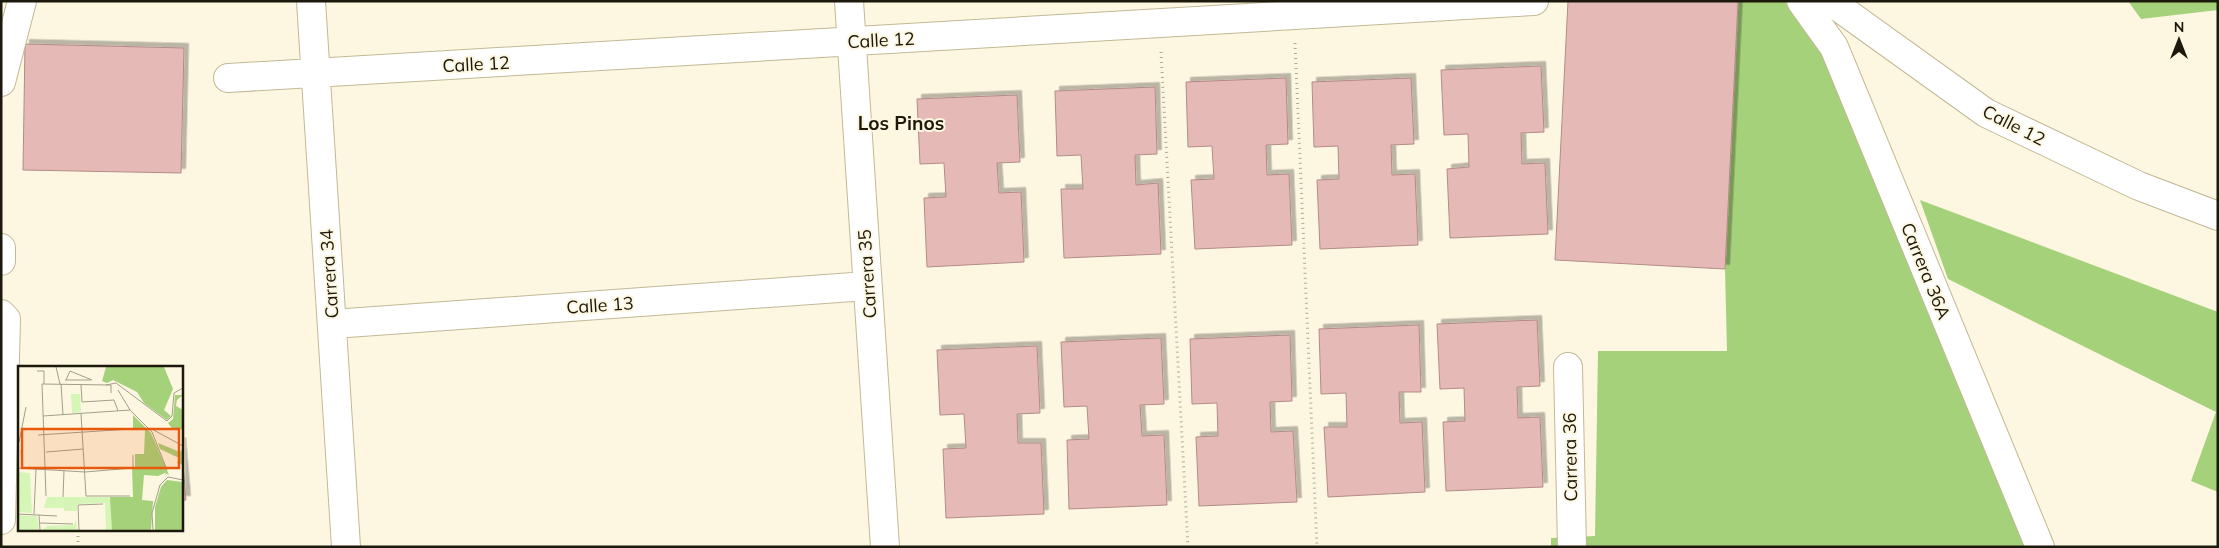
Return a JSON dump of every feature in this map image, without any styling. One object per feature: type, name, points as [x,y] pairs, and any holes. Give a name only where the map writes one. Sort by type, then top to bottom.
[{"type":"street","points":[[1,82],[22,1]]},
{"type":"street","name":"Carrera 34","points":[[311,1],[346,547]]},
{"type":"street","name":"Carrera 35","points":[[849,1],[885,547]]},
{"type":"street","name":"Calle 12","points":[[228,78],[1534,1]]},
{"type":"street","name":"Carrera 36A","points":[[1802,1],[1834,47],[2040,547]]},
{"type":"street","name":"Calle 12","points":[[1830,1],[1986,113],[2139,186],[2218,216]]},
{"type":"street","points":[[1,248],[1,261]]},
{"type":"street","name":"Calle 13","points":[[332,324],[867,286]]},
{"type":"street","points":[[1,314],[6,319],[1,520]]},
{"type":"street","name":"Carrera 36","points":[[1568,367],[1572,547]]},
{"type":"path","points":[[1294,15],[1317,547]]},
{"type":"path","points":[[1159,24],[1188,547]]},
{"type":"path","points":[[78,530],[78,547]]},
{"type":"green space","points":[[1738,1],[1785,1],[1827,49],[2031,547],[1551,547],[1551,538],[1595,536],[1598,351],[1727,351],[1725,269]]},
{"type":"green space","points":[[2128,1],[2218,1],[2218,10],[2141,19]]},
{"type":"green space","points":[[1920,200],[2218,312],[2218,492],[2191,481],[2216,412],[1948,279]]},
{"type":"building","points":[[1568,1],[1738,1],[1725,269],[1555,260]]},
{"type":"building","points":[[25,44],[184,48],[181,173],[23,170]]},
{"type":"building","points":[[1541,66],[1544,132],[1521,133],[1522,164],[1545,163],[1548,234],[1450,238],[1447,169],[1469,167],[1468,134],[1444,135],[1441,70]]},
{"type":"building","points":[[1286,78],[1288,144],[1266,145],[1267,175],[1289,174],[1292,245],[1195,249],[1191,180],[1214,179],[1212,146],[1188,147],[1186,82]]},
{"type":"building","points":[[1411,78],[1414,144],[1391,145],[1392,175],[1415,174],[1418,245],[1320,249],[1317,180],[1339,179],[1338,146],[1314,147],[1312,82]]},
{"type":"building","points":[[1155,87],[1157,154],[1135,155],[1136,185],[1158,183],[1161,254],[1064,258],[1061,189],[1083,189],[1081,155],[1057,156],[1055,91]]},
{"type":"building","points":[[1017,95],[1020,162],[997,163],[999,193],[1021,192],[1024,262],[927,267],[924,198],[946,197],[944,163],[920,164],[917,99]]},
{"type":"building","points":[[1537,320],[1540,386],[1517,387],[1518,418],[1540,417],[1543,487],[1446,491],[1443,422],[1465,421],[1464,388],[1440,389],[1437,324]]},
{"type":"building","points":[[1419,325],[1421,392],[1399,392],[1400,423],[1422,422],[1425,492],[1328,497],[1324,427],[1347,427],[1346,393],[1321,394],[1319,329]]},
{"type":"building","points":[[1290,335],[1292,401],[1270,402],[1271,432],[1293,431],[1297,502],[1199,506],[1196,437],[1218,436],[1217,403],[1192,404],[1190,339]]},
{"type":"building","points":[[1161,338],[1164,404],[1140,405],[1142,436],[1164,435],[1167,505],[1069,509],[1067,440],[1089,439],[1087,406],[1064,407],[1061,342]]},
{"type":"building","points":[[1037,346],[1040,413],[1017,414],[1018,443],[1041,443],[1044,514],[946,518],[943,449],[966,448],[964,414],[940,415],[937,350]]},
{"type":"building","points":[[182,454],[186,500],[182,500]]},
{"type":"district","name":"Los Pinos","points":[[901,123]]}]
